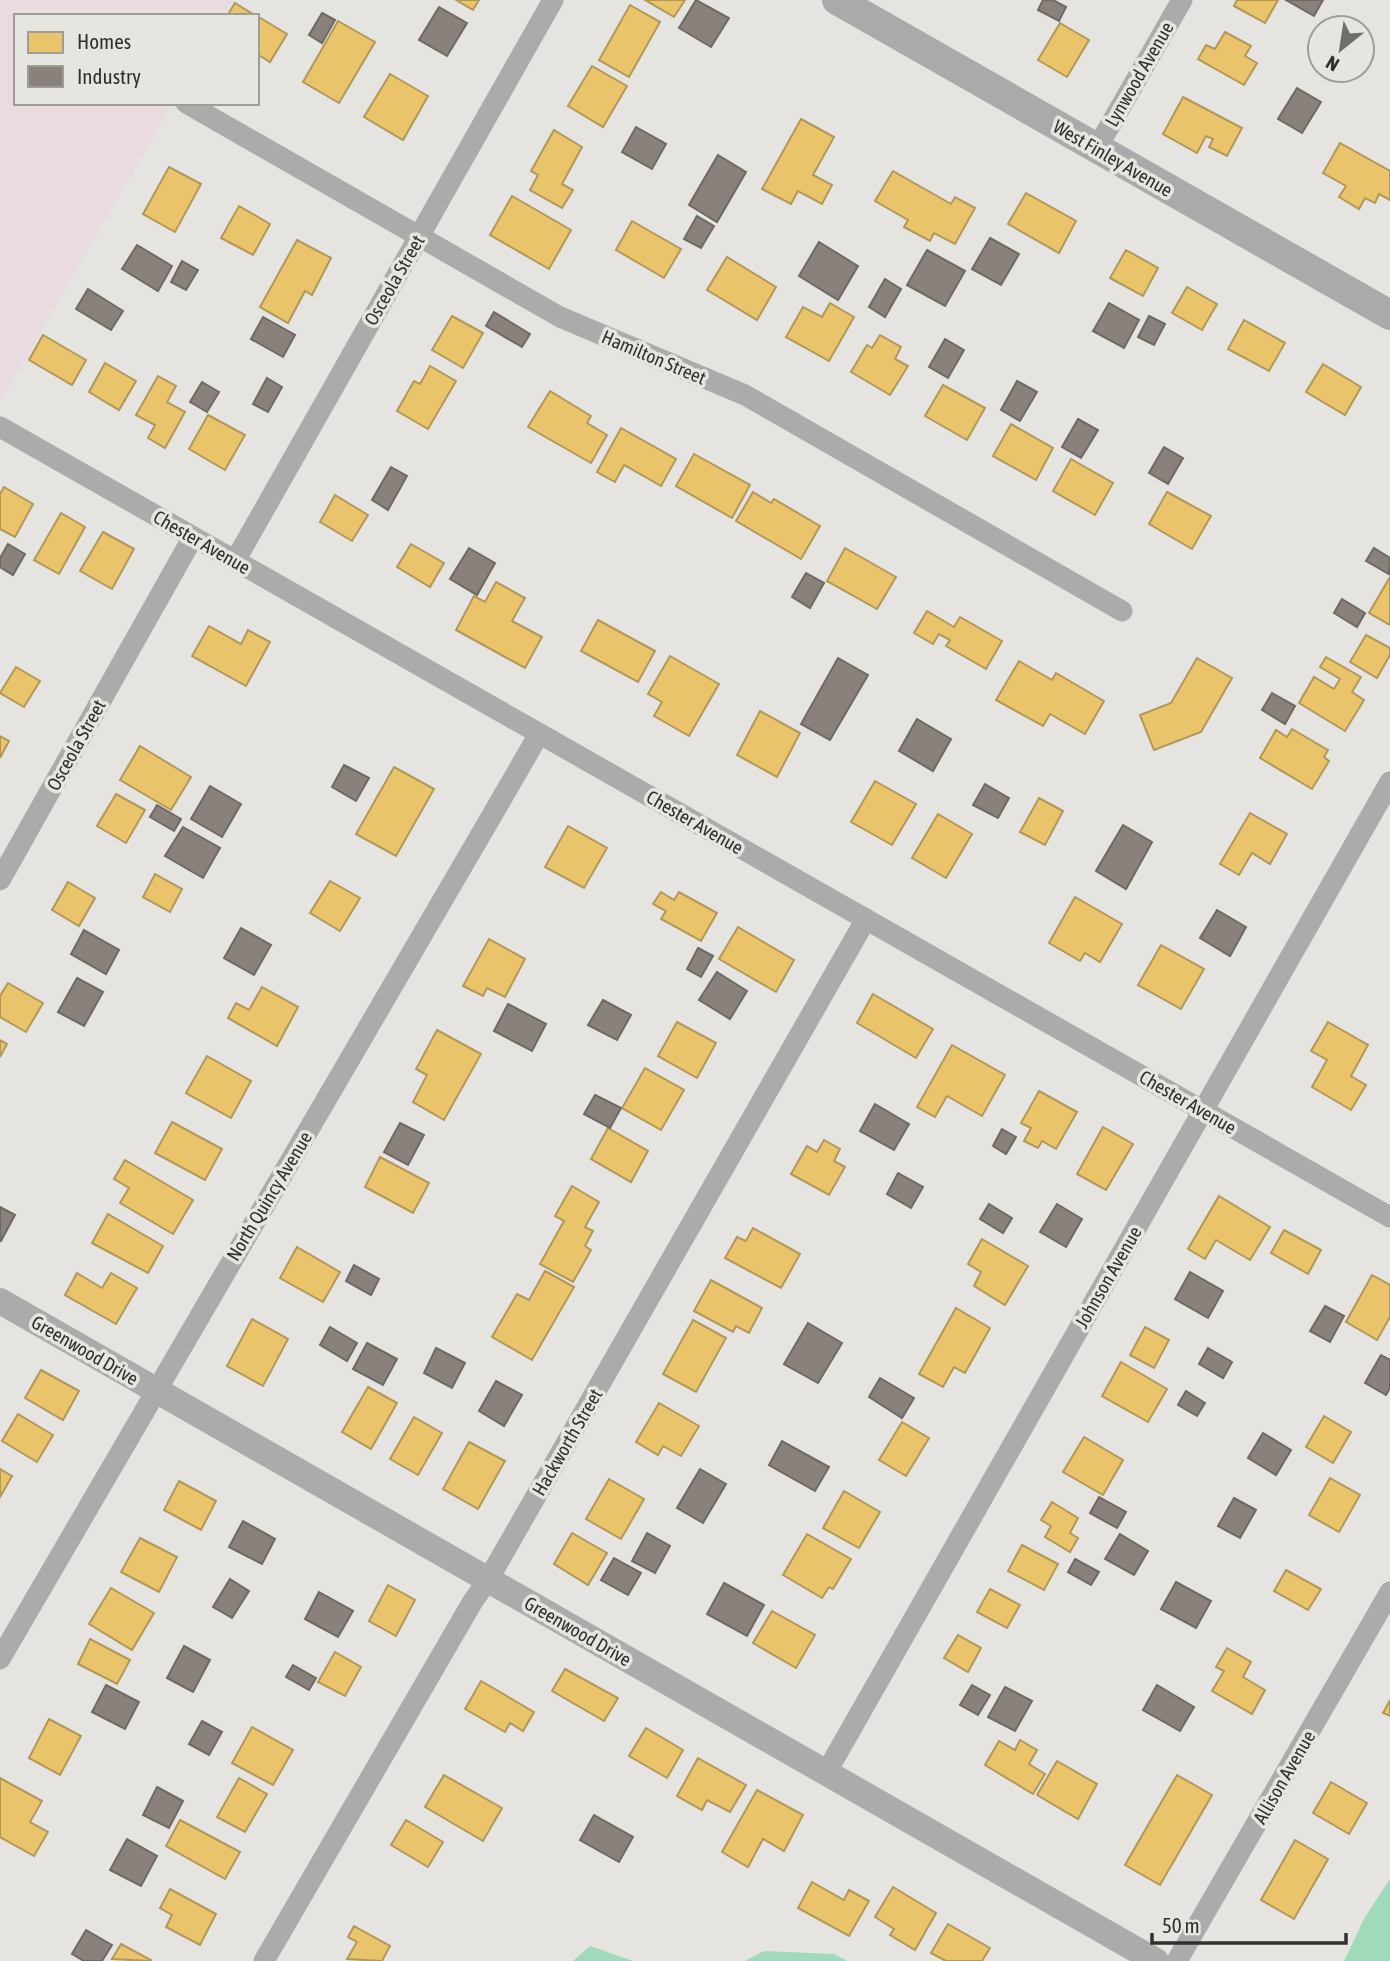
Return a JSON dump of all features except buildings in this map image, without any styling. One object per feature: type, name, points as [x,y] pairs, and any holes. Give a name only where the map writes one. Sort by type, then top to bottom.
[{"type":"main road","name":"West Finley Avenue","points":[[837,0],[1390,315]]},
{"type":"street","name":"Osceola Street","points":[[235,561],[553,0]]},
{"type":"street","name":"Lynwood Avenue","points":[[1097,148],[1182,0]]},
{"type":"street","name":"Hamilton Street","points":[[190,105],[560,317],[746,396],[1122,611]]},
{"type":"street","name":"Chester Avenue","points":[[0,427],[1390,1217]]},
{"type":"street","name":"Osceola Street","points":[[0,880],[193,537]]},
{"type":"street","name":"North Quincy Avenue","points":[[0,1659],[539,734]]},
{"type":"street","name":"Johnson Avenue","points":[[826,1773],[1390,782]]},
{"type":"street","name":"Hackworth Street","points":[[264,1961],[473,1601],[488,1580],[866,919]]},
{"type":"street","name":"Greenwood Drive","points":[[0,1301],[1156,1961]]},
{"type":"street","name":"Allison Avenue","points":[[1177,1961],[1390,1592]]},
{"type":"shaded area","points":[[0,0],[232,0],[224,14],[14,14],[14,105],[172,105],[0,402]]},
{"type":"green space","points":[[1390,1879],[1390,1961],[1344,1961],[1365,1917]]},
{"type":"green space","points":[[590,1946],[633,1961],[573,1961]]},
{"type":"green space","points":[[764,1951],[834,1954],[847,1961],[745,1961]]}]
